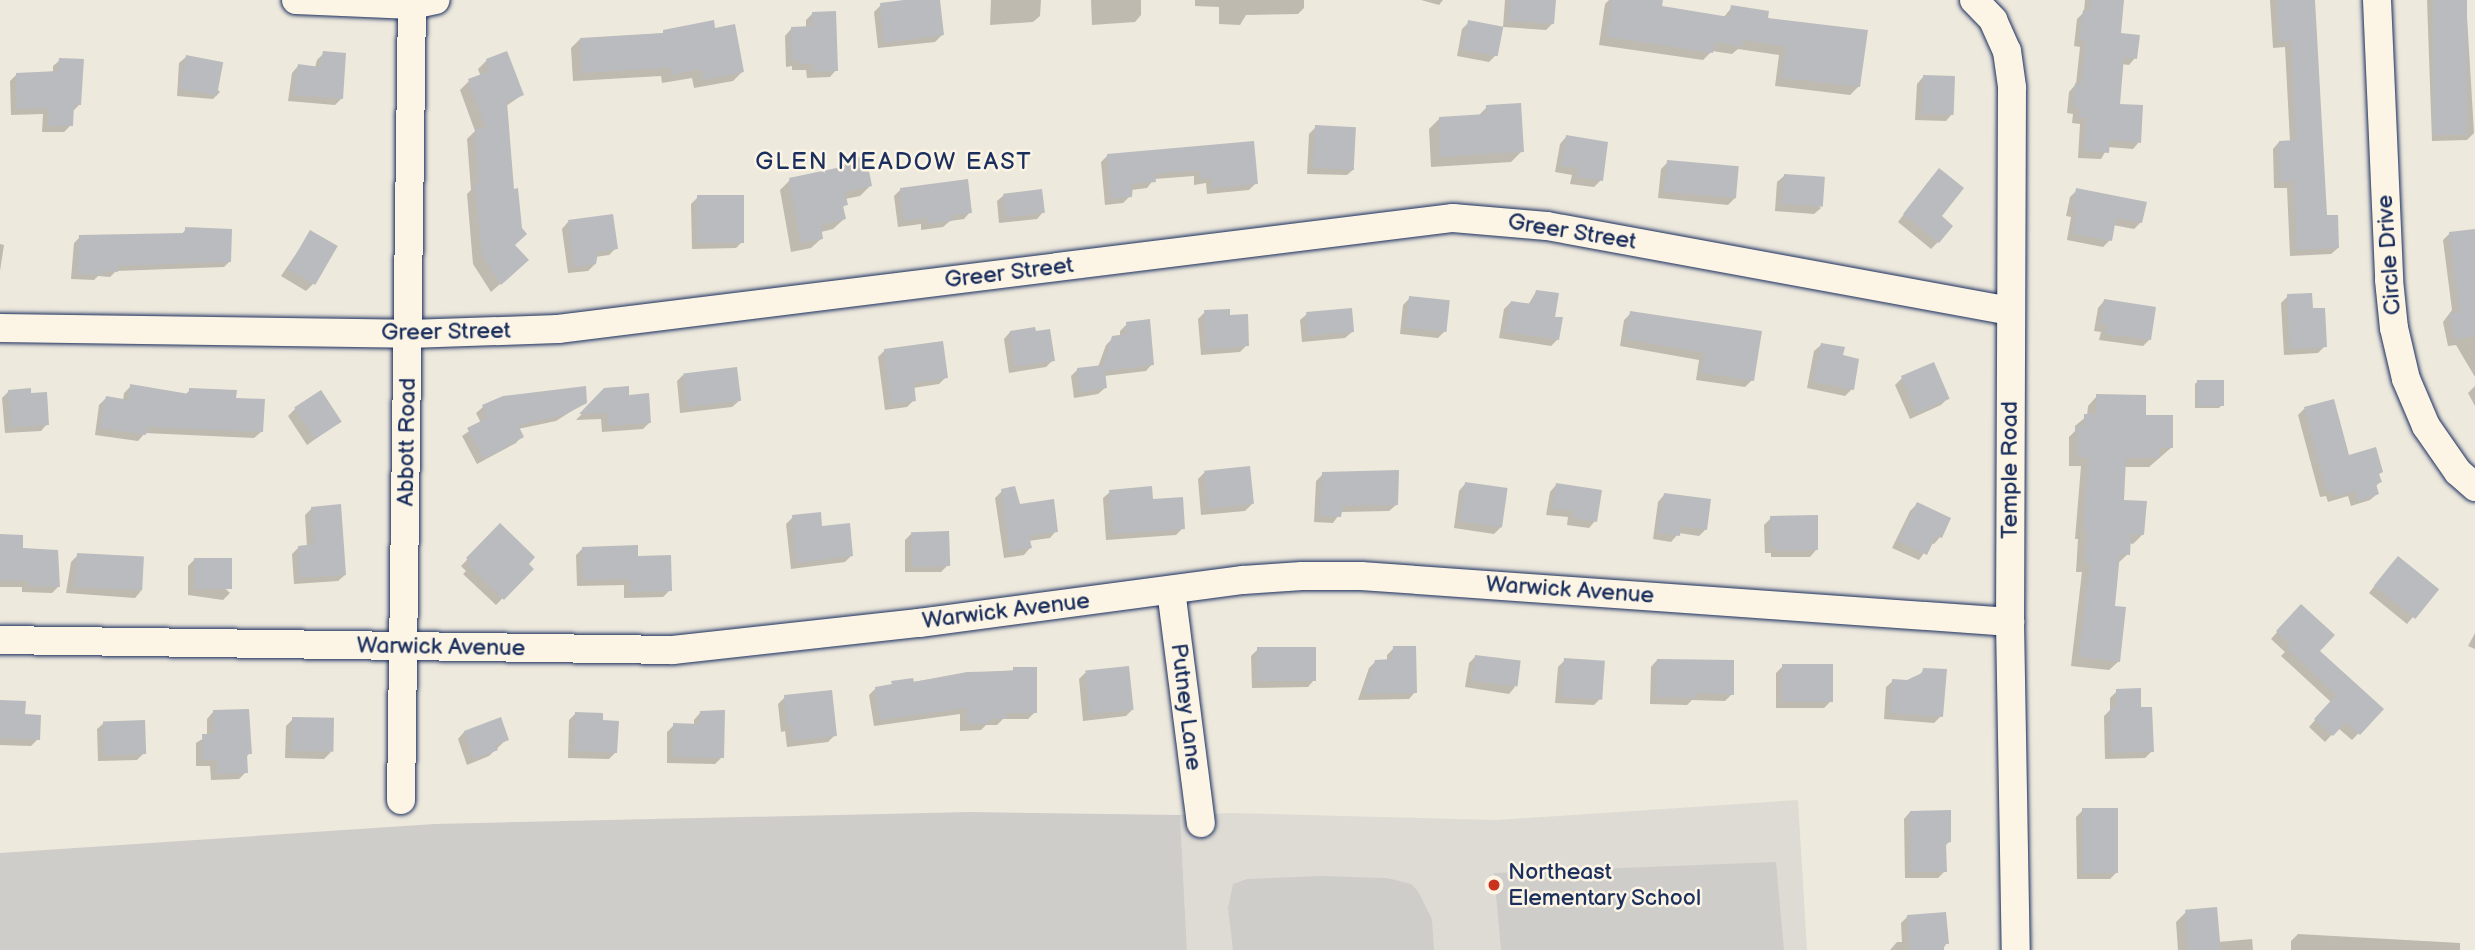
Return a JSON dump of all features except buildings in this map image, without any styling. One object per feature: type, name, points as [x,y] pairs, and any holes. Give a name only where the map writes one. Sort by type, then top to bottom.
[{"type":"street","points":[[296,0],[419,2]]},
{"type":"street","name":"Temple Road","points":[[1974,0],[1993,20],[2007,51],[2012,88],[2010,622],[2016,950]]},
{"type":"street","name":"Circle Drive","points":[[2377,0],[2389,281],[2394,328],[2406,379],[2427,426],[2458,472],[2475,487]]},
{"type":"street","name":"Abbott Road","points":[[401,800],[409,334],[419,2]]},
{"type":"street","name":"Greer Street","points":[[0,328],[409,334],[558,329],[1453,218],[1547,226],[2010,311]]},
{"type":"street","name":"Warwick Avenue","points":[[0,640],[673,650],[1243,580],[1362,576],[2010,622]]},
{"type":"street","name":"Putney Lane","points":[[1171,590],[1200,823]]},
{"type":"shaded area","name":"Northeast Elementary School","points":[[1798,800],[1807,950],[1187,950],[1180,815],[1232,813],[1496,820]]},
{"type":"shaded area","points":[[970,812],[1180,815],[1187,950],[0,950],[0,853],[434,824]]},
{"type":"shaded area","points":[[1776,862],[1784,950],[1501,950],[1494,873]]},
{"type":"shaded area","points":[[1321,876],[1387,878],[1411,884],[1418,891],[1432,919],[1434,950],[1233,950],[1228,908],[1233,884],[1247,879]]},
{"type":"place","name":"Northeast Elementary School","points":[[1494,885]]},
{"type":"district","name":"GLEN MEADOW EAST","points":[[894,162]]}]
